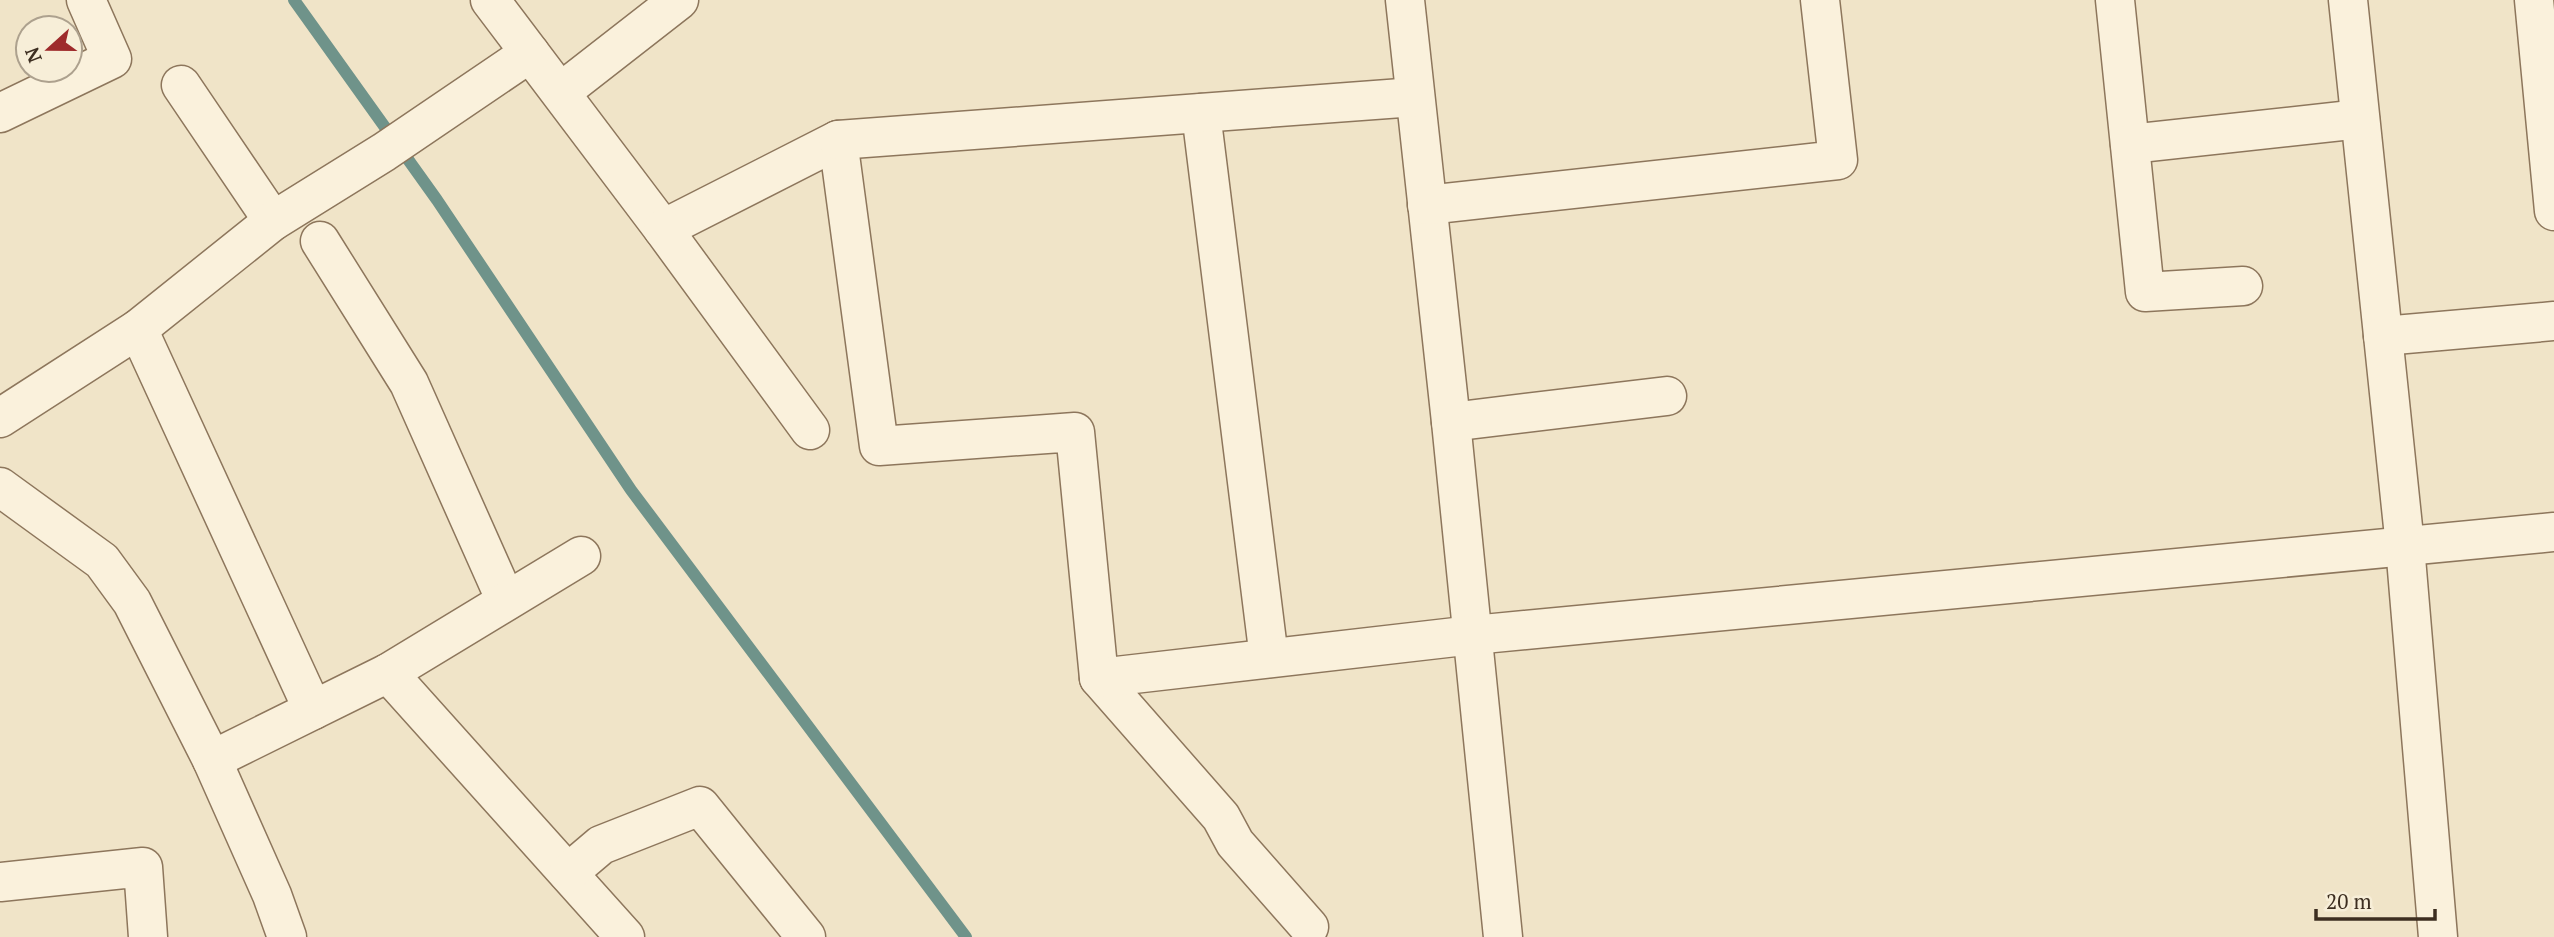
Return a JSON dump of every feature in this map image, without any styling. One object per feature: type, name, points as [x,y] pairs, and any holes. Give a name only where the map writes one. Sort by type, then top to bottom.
[{"type":"street","points":[[0,113],[112,59],[86,0]]},
{"type":"street","points":[[490,0],[810,430]]},
{"type":"street","points":[[561,92],[679,0]]},
{"type":"street","points":[[1405,0],[1503,937]]},
{"type":"street","points":[[1427,205],[1838,160],[1820,0]]},
{"type":"street","points":[[2115,0],[2145,292],[2243,286]]},
{"type":"street","points":[[2348,0],[2405,546],[2438,937]]},
{"type":"street","points":[[2534,0],[2554,211]]},
{"type":"street","points":[[0,418],[138,329],[273,221],[384,152],[530,53]]},
{"type":"street","points":[[181,85],[273,221]]},
{"type":"street","points":[[663,229],[838,140],[1415,97]]},
{"type":"street","points":[[1201,113],[1269,658]]},
{"type":"street","points":[[2130,144],[2360,119]]},
{"type":"street","points":[[838,140],[879,446],[1075,432],[1099,678],[1222,817],[1234,843],[1309,928]]},
{"type":"street","points":[[320,241],[409,383],[506,601]]},
{"type":"street","points":[[2383,337],[2554,321]]},
{"type":"street","points":[[138,329],[313,710]]},
{"type":"street","points":[[1451,422],[1667,396]]},
{"type":"street","points":[[0,487],[102,561],[132,602],[212,760],[272,895],[287,937]]},
{"type":"street","points":[[1099,678],[1473,635],[2554,532]]},
{"type":"street","points":[[212,760],[388,673],[581,556]]},
{"type":"street","points":[[388,673],[625,937]]},
{"type":"street","points":[[568,873],[601,845],[700,806],[806,937]]},
{"type":"street","points":[[0,882],[143,867],[148,937]]},
{"type":"waterway","points":[[294,0],[437,200],[631,490],[966,937]]}]
